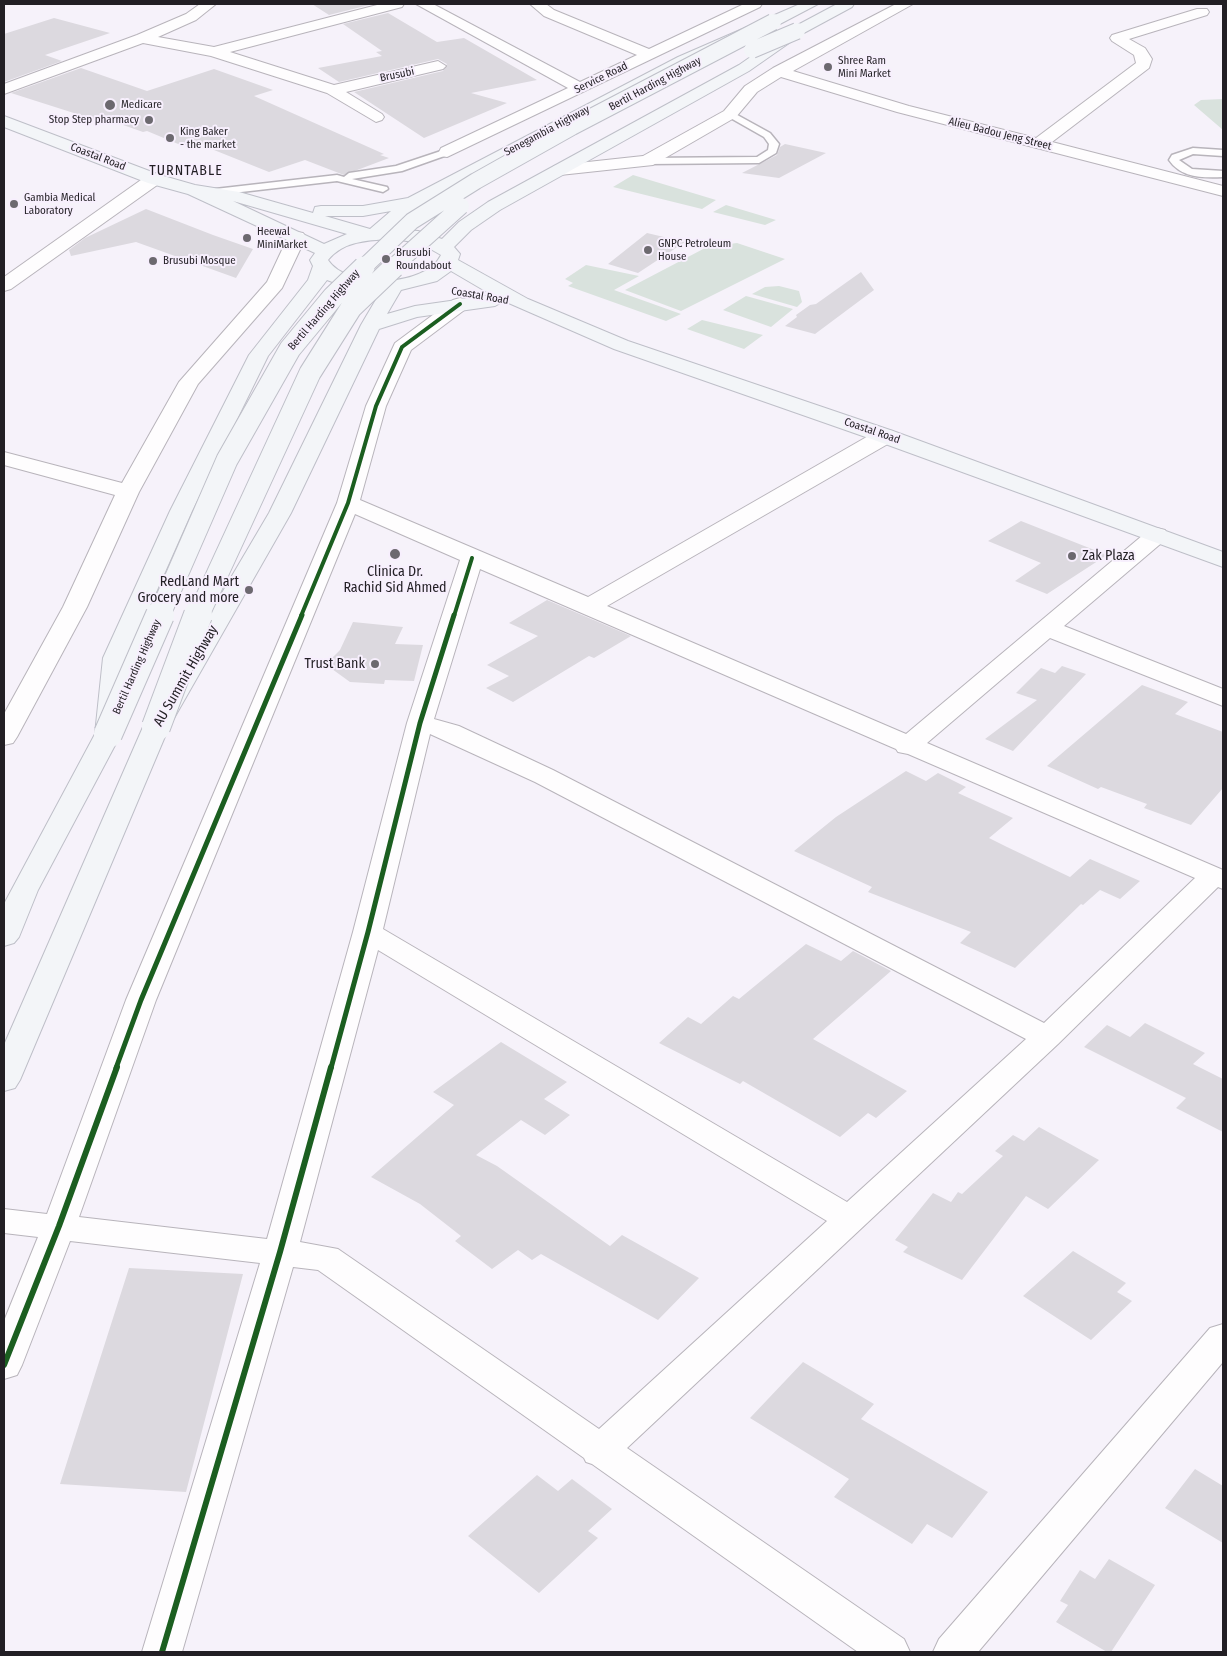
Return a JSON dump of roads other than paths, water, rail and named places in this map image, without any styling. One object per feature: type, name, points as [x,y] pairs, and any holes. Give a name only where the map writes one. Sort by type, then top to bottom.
[{"type":"main road","name":"Senegambia Highway","points":[[373,235],[414,202],[488,162],[682,60],[811,4]]},
{"type":"main road","points":[[323,260],[330,276],[345,282],[365,285],[401,284],[435,275],[465,226],[494,206],[729,76],[797,31],[847,4]]},
{"type":"main road","name":"Bertil Harding Highway","points":[[108,734],[227,460],[290,349],[332,297],[412,221],[460,191],[572,127],[773,22]]},
{"type":"main road","name":"Bertil Harding Highway","points":[[156,727],[209,587],[310,373],[351,308],[455,210],[531,164],[748,51],[797,31]]},
{"type":"main road","name":"Coastal Road","points":[[4,121],[154,179],[194,190],[297,237],[323,260]]},
{"type":"main road","name":"Coastal Road","points":[[194,190],[215,192],[280,208],[373,235]]},
{"type":"main road","points":[[280,208],[351,212],[414,202]]},
{"type":"main road","points":[[4,937],[24,890],[108,734],[115,658],[182,510],[259,355],[317,282],[323,260],[344,241],[373,235],[414,236],[432,240],[447,255]]},
{"type":"main road","name":"Coastal Road","points":[[447,255],[521,303],[621,345],[885,436],[1223,560]]},
{"type":"main road","name":"AU Summit Highway","points":[[4,1080],[156,727],[280,513],[371,326],[401,284]]},
{"type":"main road","name":"Coastal Road","points":[[401,284],[521,303]]},
{"type":"main road","points":[[371,326],[415,312],[495,300]]},
{"type":"street","points":[[4,89],[142,38],[191,16],[210,4]]},
{"type":"street","points":[[214,52],[397,4]]},
{"type":"street","points":[[423,4],[580,88]]},
{"type":"street","points":[[543,8],[570,4]]},
{"type":"street","name":"Service Road","points":[[447,152],[755,4]]},
{"type":"street","points":[[560,170],[647,161],[730,114],[750,89],[778,71],[906,4]]},
{"type":"street","points":[[1039,144],[1144,65],[1145,59],[1142,52],[1117,38],[1209,11],[1177,4]]},
{"type":"street","points":[[543,8],[648,54]]},
{"type":"street","points":[[142,38],[214,52],[333,90],[376,118]]},
{"type":"street","name":"Brusubi","points":[[333,90],[438,66]]},
{"type":"street","name":"Alieu Badou Jeng Street","points":[[778,71],[903,109],[1039,144],[1184,176],[1223,191]]},
{"type":"street","points":[[447,152],[488,162]]},
{"type":"street","points":[[4,285],[154,179]]},
{"type":"street","points":[[4,737],[75,608],[128,492],[189,382],[275,284],[297,237]]},
{"type":"street","points":[[4,1365],[58,1226],[141,1000],[348,503],[376,406],[402,347],[460,304]]},
{"type":"street","points":[[590,606],[885,436]]},
{"type":"street","points":[[4,458],[128,492]]},
{"type":"street","points":[[348,503],[472,558],[590,606],[907,746],[1218,878],[599,1451]]},
{"type":"street","points":[[907,746],[1157,535]]},
{"type":"street","points":[[162,1652],[280,1252],[368,932],[420,723],[472,558]]},
{"type":"street","points":[[1048,628],[1223,698]]},
{"type":"street","points":[[420,723],[450,732],[544,776],[1047,1037]]},
{"type":"street","points":[[368,932],[850,1219]]},
{"type":"street","points":[[4,1221],[326,1258],[599,1451],[890,1652]]},
{"type":"street","points":[[954,1652],[1223,1338]]},
{"type":"lane","points":[[647,161],[760,160],[772,151],[774,144],[766,134],[730,114]]},
{"type":"lane","points":[[1223,153],[1197,151],[1176,157],[1176,164],[1184,176],[1223,174]]},
{"type":"lane","points":[[215,192],[398,169],[447,152]]},
{"type":"lane","points":[[337,178],[383,190]]},
{"type":"place","name":"Shree Ram Mini Market","points":[[828,67]]},
{"type":"place","name":"Medicare","points":[[110,105]]},
{"type":"place","name":"Stop Step pharmacy","points":[[149,120]]},
{"type":"place","name":"King Baker - the market","points":[[170,138]]},
{"type":"place","name":"Gambia Medical Laboratory","points":[[14,204]]},
{"type":"place","name":"Heewal MiniMarket","points":[[247,238]]},
{"type":"place","name":"GNPC Petroleum House","points":[[648,250]]},
{"type":"place","name":"Brusubi Roundabout","points":[[386,259]]},
{"type":"place","name":"Brusubi Mosque","points":[[153,261]]},
{"type":"place","name":"Clinica Dr. Rachid Sid Ahmed","points":[[395,554]]},
{"type":"place","name":"Zak Plaza","points":[[1072,556]]},
{"type":"place","name":"RedLand Mart Grocery and more","points":[[249,590]]},
{"type":"place","name":"Trust Bank","points":[[375,664]]},
{"type":"district","name":"TURNTABLE","points":[[186,171]]}]
